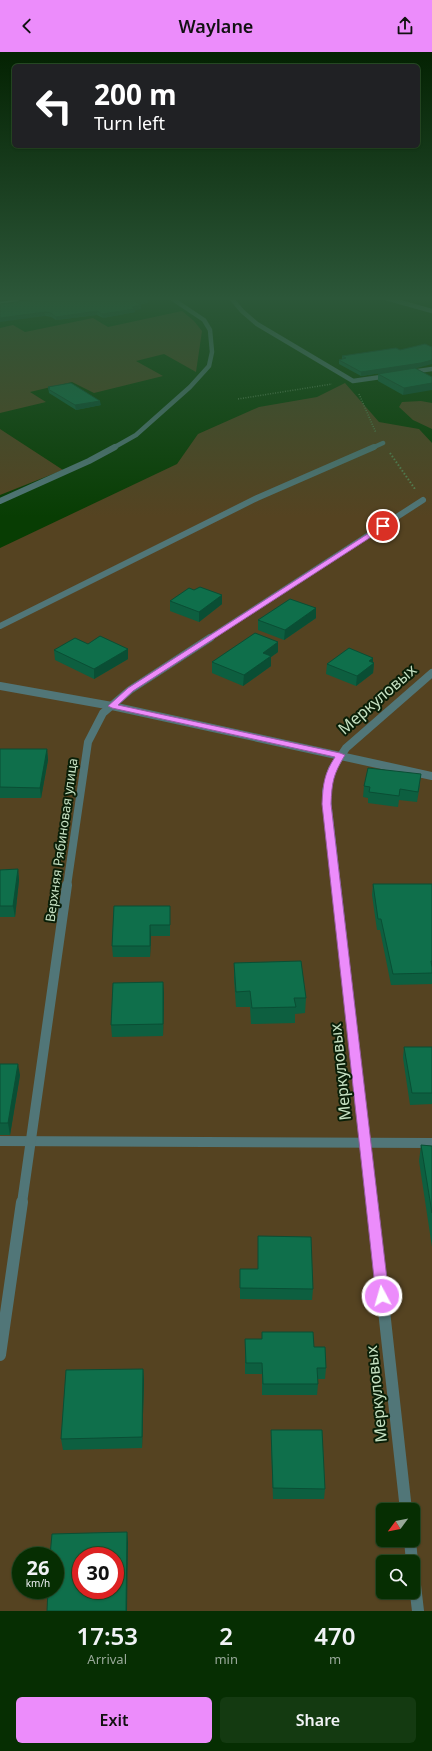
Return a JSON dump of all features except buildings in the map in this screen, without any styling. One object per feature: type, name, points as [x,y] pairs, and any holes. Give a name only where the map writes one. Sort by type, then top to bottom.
[{"type":"street","points":[[0,501],[89,461],[136,435],[190,387],[204,371]]},
{"type":"street","points":[[336,371],[353,381],[393,375]]},
{"type":"street","points":[[408,373],[421,371]]},
{"type":"street","points":[[0,626],[257,498],[383,443]]},
{"type":"street","name":"Верхняя Рябиновая улица","points":[[0,1355],[88,742],[103,713],[130,690],[423,500]]},
{"type":"street","name":"Меркуловых","points":[[405,1503],[326,804],[328,780],[340,755],[346,748],[432,673]]},
{"type":"street","points":[[0,686],[112,706],[432,776]]},
{"type":"street","points":[[0,1141],[432,1143]]},
{"type":"street","points":[[417,1599],[418,1611]]},
{"type":"path","points":[[238,399],[353,381]]},
{"type":"shaded area","points":[[0,371],[154,371],[163,376],[94,393],[72,382],[30,392],[46,402],[0,413]]},
{"type":"shaded area","points":[[345,383],[379,422],[419,429],[432,443],[432,1611],[0,1611],[0,548],[177,464],[198,434],[259,407],[317,397]]},
{"type":"shaded area","points":[[421,401],[432,403],[432,429],[413,420],[399,407],[402,402]]},
{"type":"shaded area","points":[[0,429],[63,470],[0,495]]},
{"type":"route","points":[[382,1296],[326,804],[328,780],[340,755],[112,706],[130,690],[383,526]]}]
